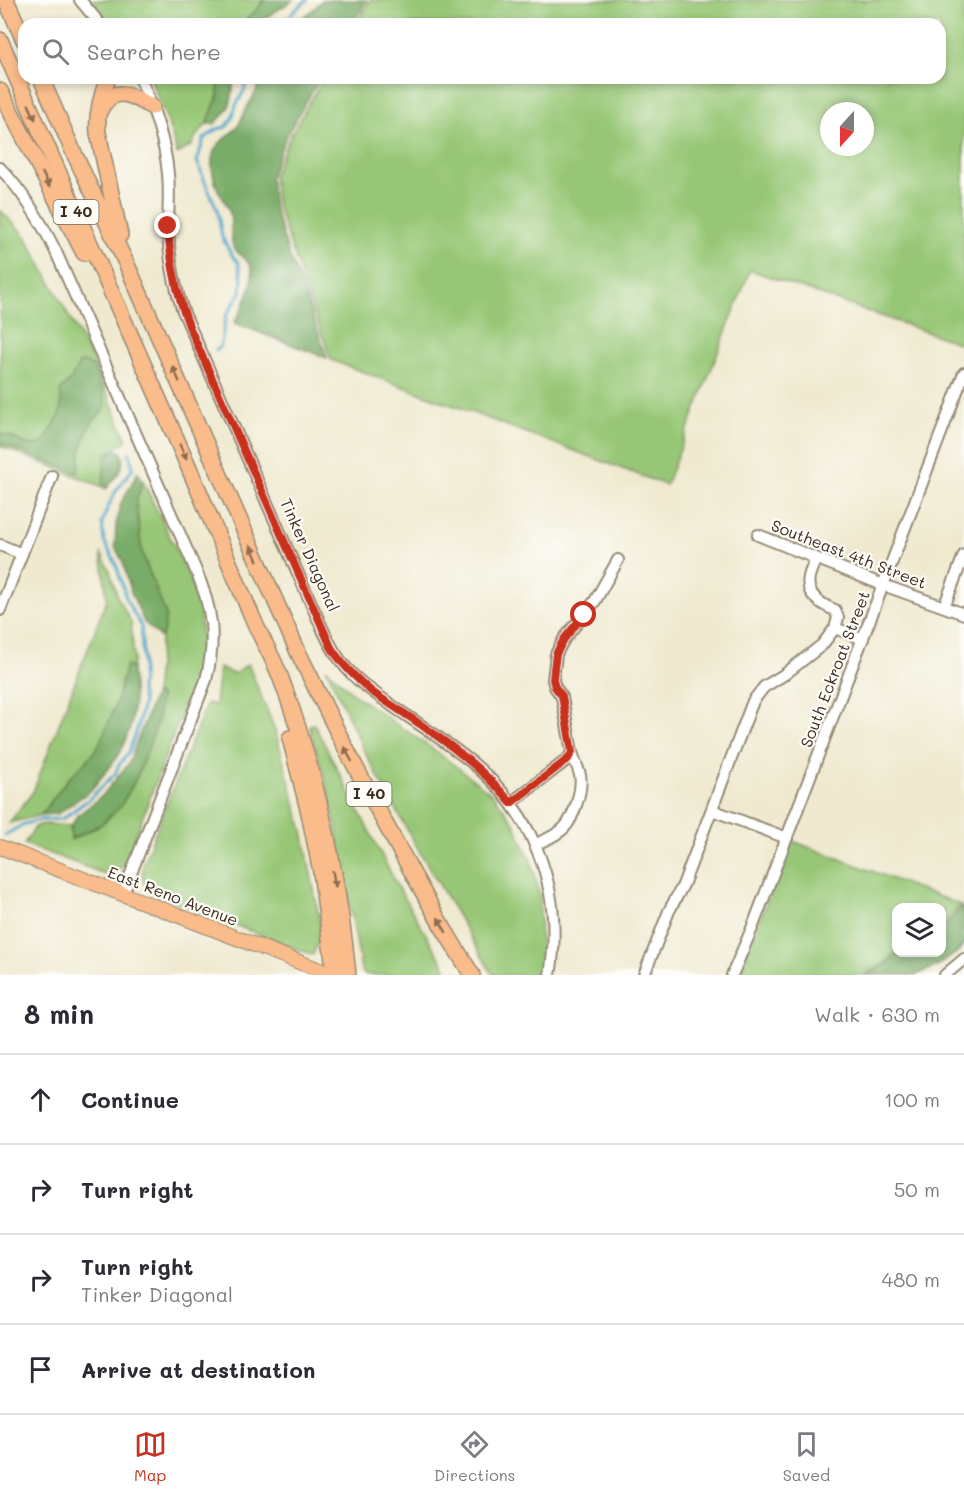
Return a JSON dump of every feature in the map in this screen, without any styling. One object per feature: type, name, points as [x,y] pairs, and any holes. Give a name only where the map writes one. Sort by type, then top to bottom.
[{"type":"highway","points":[[6,0],[18,27]]},
{"type":"highway","name":"I 40","points":[[0,40],[18,81]]},
{"type":"highway","name":"I 40","points":[[19,84],[196,482],[255,623],[290,738],[337,935]]},
{"type":"highway","name":"I 40","points":[[44,84],[127,264],[298,652],[386,825],[472,975]]},
{"type":"highway","points":[[106,84],[98,112],[99,141],[127,264]]},
{"type":"highway","points":[[0,91],[152,385]]},
{"type":"highway","points":[[98,112],[107,99],[118,94],[131,95],[152,107]]},
{"type":"highway","points":[[334,975],[337,935]]},
{"type":"highway","points":[[337,935],[348,975]]},
{"type":"main road","name":"East Reno Avenue","points":[[0,847],[334,975]]},
{"type":"street","points":[[80,0],[95,18]]},
{"type":"street","name":"Tinker Diagonal","points":[[142,84],[152,107],[165,153],[169,187],[168,226],[171,260],[183,311],[331,647],[343,664],[372,692],[469,760],[491,779],[511,803],[536,844],[545,874],[553,912],[550,975]]},
{"type":"street","points":[[0,168],[27,200],[56,252],[203,585],[211,620],[212,651],[206,680],[123,894]]},
{"type":"street","name":"South Eckroat Street","points":[[732,975],[787,838],[964,374]]},
{"type":"street","points":[[0,610],[52,476]]},
{"type":"street","name":"Southeast 4th Street","points":[[758,535],[883,585],[964,614]]},
{"type":"street","points":[[0,545],[22,554]]},
{"type":"street","points":[[945,607],[964,555]]},
{"type":"street","points":[[644,975],[669,911],[683,885],[753,701],[764,687],[822,645],[835,628],[838,618],[835,610],[816,600],[809,586],[809,578],[816,558]]},
{"type":"street","points":[[536,844],[554,836],[566,827],[579,796],[580,777],[572,752],[562,696],[553,680],[556,654],[564,639],[595,601],[618,560]]},
{"type":"street","points":[[835,628],[863,639]]},
{"type":"street","points":[[511,803],[568,759],[572,752]]},
{"type":"street","points":[[712,810],[787,838]]},
{"type":"street","points":[[945,975],[964,958]]},
{"type":"green space","points":[[92,0],[263,0],[248,18],[107,18]]},
{"type":"green space","points":[[263,0],[293,0],[265,18],[248,18]]},
{"type":"green space","points":[[322,0],[367,0],[356,18],[302,18]]},
{"type":"green space","points":[[370,0],[964,0],[964,338],[961,344],[750,270],[666,485],[331,360],[277,206],[273,176],[290,136],[320,84],[946,84],[946,18],[360,18]]},
{"type":"green space","points":[[152,84],[219,84],[218,96],[207,124],[196,136],[192,145],[177,154],[168,122]]},
{"type":"green space","points":[[219,84],[233,84],[232,99],[228,108],[214,124],[207,124],[218,96]]},
{"type":"green space","points":[[258,84],[316,84],[286,136],[270,177],[274,207],[290,258],[302,285],[327,358],[234,323],[247,296],[252,273],[249,264],[233,246],[230,214],[215,183],[212,159],[218,145],[240,124]]},
{"type":"green space","points":[[0,210],[25,235],[94,362],[127,440],[105,456],[103,487],[0,446]]},
{"type":"green space","points":[[80,362],[93,366],[106,407],[90,425],[82,446],[78,473],[0,443],[0,434],[30,445],[43,443],[60,413],[60,391],[71,379]]},
{"type":"green space","points":[[115,449],[122,453],[122,464],[106,489],[103,487],[105,456]]},
{"type":"green space","points":[[138,472],[143,481],[136,502],[142,553],[166,615],[161,638],[144,622],[131,592],[123,562],[115,547],[116,525],[121,503]]},
{"type":"green space","points":[[143,481],[190,579],[200,610],[202,640],[198,667],[192,686],[128,856],[120,869],[112,875],[24,844],[36,826],[46,824],[70,826],[71,840],[100,825],[125,799],[147,749],[160,696],[155,693],[166,615],[142,553],[136,502]]},
{"type":"green space","points":[[101,553],[110,571],[118,598],[131,622],[134,659],[132,668],[126,666],[106,729],[99,745],[87,761],[68,779],[41,815],[9,823],[33,792],[107,599]]},
{"type":"green space","points":[[248,664],[275,730],[303,832],[322,932],[313,955],[154,894],[143,880],[144,861],[207,703],[215,705],[219,668],[234,674]]},
{"type":"green space","points":[[126,666],[132,668],[134,702],[131,725],[122,749],[90,791],[57,814],[41,815],[68,779],[87,761],[99,745],[116,704]]},
{"type":"green space","points":[[326,668],[356,696],[436,751],[493,795],[513,821],[531,861],[540,895],[541,962],[538,975],[493,975],[415,844],[365,753]]},
{"type":"green space","points":[[155,693],[160,696],[158,720],[136,779],[120,807],[100,825],[71,839],[71,826],[77,816],[102,796],[129,763]]},
{"type":"green space","points":[[314,724],[399,889],[450,975],[368,975],[362,973],[330,797],[309,725]]},
{"type":"green space","points":[[790,840],[961,905],[946,922],[946,903],[892,903],[892,957],[865,975],[739,975]]},
{"type":"green space","points":[[964,907],[964,943],[958,952],[935,967],[916,975],[867,975],[894,957],[946,957],[946,925]]},
{"type":"waterway","points":[[289,18],[307,0]]},
{"type":"waterway","points":[[216,351],[221,345],[226,316],[241,292],[242,279],[238,262],[222,237],[217,209],[197,161],[204,139],[217,129],[226,127],[232,119],[245,84]]},
{"type":"waterway","points":[[5,835],[24,824],[40,820],[62,819],[88,800],[115,774],[129,752],[137,729],[143,703],[141,626],[127,601],[116,564],[104,541],[102,522],[116,491],[133,468],[129,453]]},
{"type":"route","points":[[168,226],[172,272],[189,326],[331,647],[350,672],[372,692],[479,768],[511,803],[568,759],[572,752],[562,696],[553,680],[556,654],[564,639],[584,615]]}]
